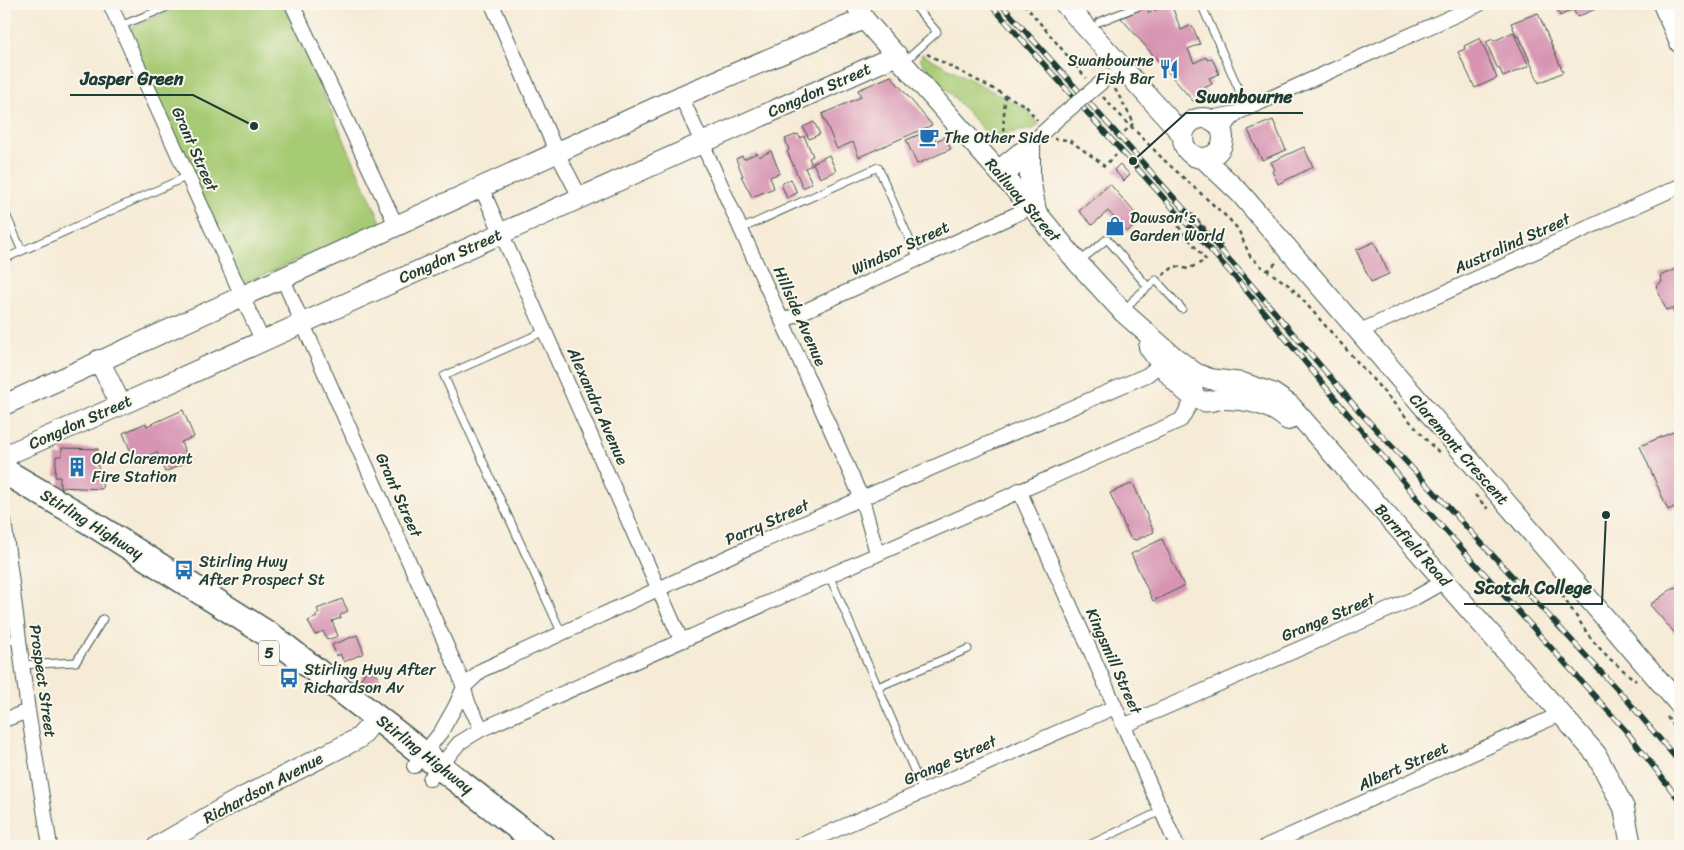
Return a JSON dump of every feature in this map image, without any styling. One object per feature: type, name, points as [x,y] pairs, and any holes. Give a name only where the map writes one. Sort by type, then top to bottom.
[{"type":"highway","name":"Stirling Highway","points":[[4,471],[74,512],[274,638],[427,766],[515,846]]},
{"type":"highway","name":"Stirling Highway","points":[[4,488],[253,643],[293,671],[367,730],[427,766],[542,846]]},
{"type":"street","name":"Grant Street","points":[[110,4],[262,340]]},
{"type":"street","points":[[292,4],[396,225]]},
{"type":"street","points":[[492,4],[557,153],[580,197]]},
{"type":"street","name":"Railway Street","points":[[840,4],[848,13],[860,12],[905,57],[1001,174],[1078,263],[1168,360],[1199,400]]},
{"type":"street","name":"Claremont Crescent","points":[[1065,4],[1118,71],[1186,129],[1186,148],[1196,157],[1209,156],[1673,709]]},
{"type":"street","name":"Claremont Crescent","points":[[1082,4],[1099,22],[1118,71]]},
{"type":"street","points":[[1216,124],[1480,4]]},
{"type":"street","points":[[1663,4],[1680,43]]},
{"type":"street","points":[[4,404],[557,153],[860,12]]},
{"type":"street","name":"Congdon Street","points":[[4,459],[13,452],[580,197],[905,57]]},
{"type":"street","points":[[1024,148],[1060,116],[1118,71]]},
{"type":"street","name":"Hillside Avenue","points":[[681,96],[862,499],[877,553]]},
{"type":"street","points":[[1186,129],[1199,118],[1216,124],[1224,136],[1223,143],[1209,156]]},
{"type":"street","points":[[1001,174],[1024,157],[1024,148]]},
{"type":"street","points":[[1024,148],[1034,210]]},
{"type":"street","name":"Australind Street","points":[[1358,332],[1680,186]]},
{"type":"street","name":"Alexandra Avenue","points":[[482,187],[681,640]]},
{"type":"street","name":"Windsor Street","points":[[783,321],[918,259],[1034,210]]},
{"type":"street","name":"Grant Street","points":[[282,277],[464,687],[469,705],[482,729]]},
{"type":"street","points":[[99,360],[121,405]]},
{"type":"street","name":"Railway Street","points":[[1168,360],[1194,373]]},
{"type":"street","name":"Parry Street","points":[[427,766],[441,732],[464,687],[482,670],[765,540],[1147,375],[1168,360]]},
{"type":"street","points":[[427,766],[482,729],[1181,420],[1200,403],[1196,394],[1194,373]]},
{"type":"street","name":"Barnfield Road","points":[[1194,373],[1210,379],[1242,383],[1272,393],[1290,405],[1596,754],[1624,808],[1631,846]]},
{"type":"street","name":"Barnfield Road","points":[[1199,400],[1251,401],[1272,408],[1282,414],[1302,434],[1554,717],[1597,773],[1615,814],[1620,846]]},
{"type":"street","name":"Kingsmill Street","points":[[1019,490],[1177,846]]},
{"type":"street","name":"Prospect Street","points":[[4,520],[28,711],[50,846]]},
{"type":"street","name":"Grange Street","points":[[1123,726],[1413,599],[1436,586]]},
{"type":"street","name":"Grange Street","points":[[800,846],[1115,707]]},
{"type":"street","points":[[4,720],[28,711]]},
{"type":"street","name":"Albert Street","points":[[1266,846],[1554,717]]},
{"type":"street","name":"Richardson Avenue","points":[[158,846],[234,802],[360,738],[367,730]]},
{"type":"lane","points":[[120,26],[165,8],[163,4]]},
{"type":"lane","points":[[905,57],[937,32],[913,4]]},
{"type":"lane","points":[[1099,22],[1144,4]]},
{"type":"lane","points":[[1201,4],[1242,111]]},
{"type":"lane","points":[[741,229],[878,167],[918,259]]},
{"type":"lane","points":[[4,259],[188,176]]},
{"type":"lane","points":[[4,210],[22,251]]},
{"type":"lane","points":[[1078,263],[1107,239],[1148,287]]},
{"type":"lane","points":[[1124,313],[1134,299],[1156,280],[1182,309]]},
{"type":"lane","points":[[546,331],[444,376],[562,634]]},
{"type":"lane","points":[[828,575],[923,791]]},
{"type":"lane","points":[[22,665],[76,662],[103,619]]},
{"type":"lane","points":[[4,636],[20,645]]},
{"type":"lane","points":[[878,687],[968,649]]},
{"type":"lane","points":[[1087,846],[1161,811]]},
{"type":"path","points":[[1024,4],[1086,78]]},
{"type":"path","points":[[905,57],[923,51],[1005,94],[1026,106],[1050,134],[1046,138],[1069,140],[1104,166],[1116,155]]},
{"type":"path","points":[[1118,71],[1115,91],[1126,106],[1134,123],[1122,134]]},
{"type":"path","points":[[1098,92],[1164,160],[1229,219],[1238,229],[1250,256],[1295,291],[1430,444],[1445,458]]},
{"type":"path","points":[[1005,94],[1002,134],[1024,148]]},
{"type":"path","points":[[1192,214],[1222,246]]},
{"type":"path","points":[[1156,280],[1175,266],[1188,269],[1206,260],[1178,226]]},
{"type":"path","points":[[1474,493],[1491,513]]},
{"type":"path","points":[[1560,592],[1592,640],[1610,659],[1641,685]]},
{"type":"path","points":[[1673,709],[1680,734]]},
{"type":"green space","points":[[184,4],[283,4],[381,222],[242,285],[126,30]]},
{"type":"green space","points":[[922,54],[1028,110],[1039,125],[1033,129],[991,136],[987,134],[920,60]]},
{"type":"building","points":[[1170,4],[1181,30],[1192,25],[1200,44],[1188,49],[1194,63],[1206,57],[1207,60],[1212,58],[1219,74],[1209,78],[1212,84],[1204,88],[1208,97],[1197,102],[1193,101],[1121,18],[1146,7],[1149,13]]},
{"type":"building","points":[[1555,4],[1607,4],[1577,17],[1573,9],[1560,16]]},
{"type":"building","points":[[1538,13],[1563,72],[1539,83],[1519,36],[1517,37],[1511,23]]},
{"type":"building","points":[[1513,32],[1529,66],[1503,77],[1486,42],[1493,39],[1494,41]]},
{"type":"building","points":[[1480,38],[1497,78],[1475,88],[1458,52],[1465,49],[1464,46]]},
{"type":"building","points":[[891,76],[932,125],[859,157],[853,142],[837,149],[822,114],[861,97],[858,90]]},
{"type":"building","points":[[1273,120],[1286,150],[1262,160],[1248,130]]},
{"type":"building","points":[[814,122],[820,134],[809,139],[803,127]]},
{"type":"building","points":[[930,130],[936,141],[945,137],[951,149],[917,164],[906,140]]},
{"type":"building","points":[[798,134],[800,138],[804,136],[813,156],[809,158],[812,165],[805,168],[812,183],[803,188],[787,151],[789,150],[785,139]]},
{"type":"building","points":[[1304,147],[1313,167],[1278,184],[1272,171],[1275,170],[1271,162]]},
{"type":"building","points":[[771,151],[780,173],[770,177],[774,188],[752,197],[741,176],[743,176],[736,159],[742,156],[744,159],[757,153],[759,157]]},
{"type":"building","points":[[829,155],[836,171],[820,178],[813,163]]},
{"type":"building","points":[[1120,164],[1130,175],[1124,181],[1114,170]]},
{"type":"building","points":[[791,179],[797,193],[787,198],[781,184]]},
{"type":"building","points":[[1110,184],[1141,220],[1127,232],[1108,211],[1092,225],[1079,211]]},
{"type":"building","points":[[1374,242],[1389,274],[1371,282],[1356,250]]},
{"type":"building","points":[[1680,267],[1680,329],[1672,308],[1666,310],[1656,286],[1662,282],[1660,276]]},
{"type":"building","points":[[183,410],[194,437],[181,442],[189,461],[165,472],[157,452],[135,462],[123,433],[146,423],[147,426]]},
{"type":"building","points":[[1680,429],[1680,504],[1668,510],[1640,446]]},
{"type":"building","name":"Old Claremont Fire Station","points":[[62,448],[98,449],[97,464],[99,469],[96,472],[96,477],[103,477],[102,489],[60,487],[60,477],[55,477],[56,456],[62,456]]},
{"type":"building","points":[[1133,483],[1154,532],[1136,540],[1130,538],[1110,493]]},
{"type":"building","points":[[1162,539],[1184,586],[1153,601],[1131,554]]},
{"type":"building","points":[[1680,586],[1680,639],[1650,605],[1673,588]]},
{"type":"building","points":[[342,599],[348,611],[340,615],[341,618],[332,621],[338,636],[327,640],[323,631],[315,635],[308,621],[317,617],[315,615],[319,613],[317,609]]},
{"type":"building","points":[[357,635],[364,653],[344,662],[340,654],[337,656],[332,645]]},
{"type":"building","points":[[368,668],[379,677],[370,688],[360,680]]},
{"type":"railway","points":[[990,4],[1240,283],[1426,509],[1627,732],[1680,801]]},
{"type":"railway","points":[[1001,4],[1243,275],[1360,412],[1627,700],[1680,763]]},
{"type":"place","name":"Swanbourne Fish Bar","points":[[1169,69]]},
{"type":"place","name":"Jasper Green","points":[[254,126]]},
{"type":"place","name":"The Other Side","points":[[929,137]]},
{"type":"place","name":"Swanbourne","points":[[1133,161]]},
{"type":"place","name":"Dawson's Garden World","points":[[1115,226]]},
{"type":"place","name":"Old Claremont Fire Station","points":[[77,467]]},
{"type":"place","name":"Scotch College","points":[[1606,515]]},
{"type":"place","name":"Stirling Hwy After Prospect St","points":[[184,570]]},
{"type":"place","name":"Stirling Hwy After Richardson Av","points":[[289,678]]}]
